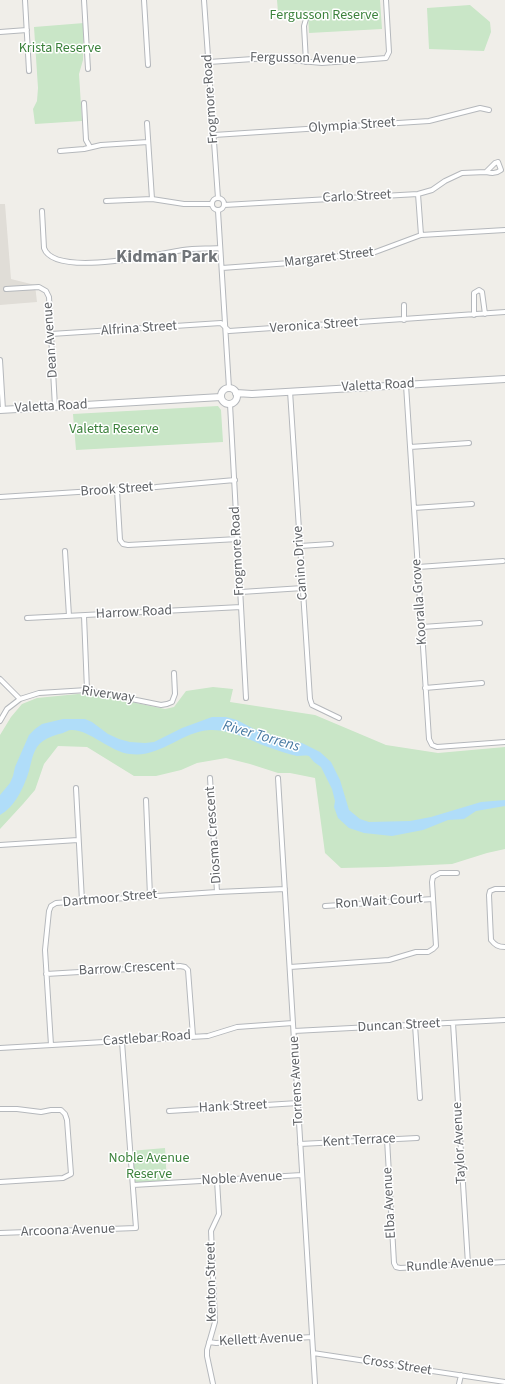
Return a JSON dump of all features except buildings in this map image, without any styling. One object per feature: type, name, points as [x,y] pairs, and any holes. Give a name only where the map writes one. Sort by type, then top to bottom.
[{"type":"street","points":[[25,0],[29,72]]},
{"type":"street","points":[[84,0],[88,69]]},
{"type":"street","points":[[144,0],[148,65]]},
{"type":"street","name":"Frogmore Road","points":[[204,0],[218,198]]},
{"type":"street","name":"Fergusson Avenue","points":[[209,62],[268,58],[306,62],[386,58],[389,52],[386,0]]},
{"type":"street","points":[[306,19],[304,26],[306,62]]},
{"type":"street","points":[[0,32],[27,30]]},
{"type":"street","points":[[84,103],[86,140],[90,147]]},
{"type":"street","name":"Olympia Street","points":[[214,135],[429,121],[480,108],[489,110]]},
{"type":"street","points":[[147,123],[152,198]]},
{"type":"street","points":[[60,151],[84,149],[101,145],[148,142]]},
{"type":"street","name":"Carlo Street","points":[[224,205],[418,194],[432,190],[445,181],[462,173],[486,172]]},
{"type":"street","points":[[418,194],[421,235]]},
{"type":"street","points":[[106,201],[152,198],[184,204],[211,204]]},
{"type":"street","points":[[211,204],[213,200],[218,198],[222,200],[224,205],[222,209],[218,211]]},
{"type":"street","points":[[211,204],[213,209],[218,211]]},
{"type":"street","points":[[42,211],[44,248],[46,253],[50,256],[70,263],[121,260],[185,250],[220,248]]},
{"type":"street","points":[[218,211],[229,388]]},
{"type":"street","name":"Margaret Street","points":[[222,268],[290,263],[327,257],[370,254],[421,235],[505,230]]},
{"type":"street","name":"Dean Avenue","points":[[6,289],[39,287],[46,291],[49,297],[55,407]]},
{"type":"street","points":[[474,315],[473,296],[474,293],[479,290],[482,292],[485,314]]},
{"type":"street","points":[[404,305],[404,320]]},
{"type":"street","name":"Veronica Street","points":[[225,328],[229,331],[505,312]]},
{"type":"street","name":"Alfrina Street","points":[[51,334],[221,324],[225,328]]},
{"type":"street","points":[[0,360],[1,410]]},
{"type":"street","name":"Valetta Road","points":[[236,395],[505,379]]},
{"type":"street","name":"Kooralla Grove","points":[[406,385],[428,739],[432,745],[437,747],[505,742]]},
{"type":"street","points":[[229,388],[234,390],[236,395],[234,403],[230,404],[224,403],[221,397],[223,392],[229,388]]},
{"type":"street","name":"Canino Drive","points":[[290,391],[310,700],[312,705],[339,718]]},
{"type":"street","name":"Valetta Road","points":[[1,410],[221,397]]},
{"type":"street","name":"Frogmore Road","points":[[230,404],[246,698]]},
{"type":"street","points":[[410,447],[470,443]]},
{"type":"street","name":"Brook Street","points":[[0,498],[234,480]]},
{"type":"street","points":[[117,490],[120,540],[124,544],[238,539]]},
{"type":"street","points":[[414,508],[472,504]]},
{"type":"street","points":[[300,546],[331,544]]},
{"type":"street","points":[[65,551],[69,616]]},
{"type":"street","points":[[418,567],[502,561]]},
{"type":"street","points":[[241,592],[302,588]]},
{"type":"street","name":"Harrow Road","points":[[27,618],[241,607]]},
{"type":"street","points":[[84,616],[87,690]]},
{"type":"street","points":[[422,627],[480,623]]},
{"type":"street","name":"Riverway","points":[[0,721],[7,709],[20,699],[39,693],[87,690],[161,705],[167,704],[172,702],[175,694],[174,673]]},
{"type":"street","points":[[0,679],[20,699]]},
{"type":"street","points":[[425,688],[482,683]]},
{"type":"street","name":"Diosma Crescent","points":[[210,778],[218,892]]},
{"type":"street","name":"Torrens Avenue","points":[[278,778],[315,1384]]},
{"type":"street","points":[[76,788],[82,901]]},
{"type":"street","points":[[146,800],[150,896]]},
{"type":"street","points":[[0,845],[78,840]]},
{"type":"street","points":[[290,967],[389,960],[416,952],[428,952],[436,946],[433,877],[440,873],[457,873]]},
{"type":"street","name":"Dartmoor Street","points":[[51,1045],[45,950],[49,910],[51,906],[56,903],[150,896],[285,889]]},
{"type":"street","points":[[505,889],[495,889],[490,891],[489,896],[491,940],[494,945],[505,947]]},
{"type":"street","name":"Ron Wait Court","points":[[325,906],[433,899]]},
{"type":"street","name":"Barrow Crescent","points":[[46,974],[180,966],[185,967],[188,970],[193,1036]]},
{"type":"street","name":"Duncan Street","points":[[294,1031],[505,1020]]},
{"type":"street","name":"Castlebar Road","points":[[0,1048],[208,1036],[237,1027],[293,1023]]},
{"type":"street","name":"Taylor Avenue","points":[[453,1023],[468,1264]]},
{"type":"street","points":[[415,1025],[420,1098]]},
{"type":"street","points":[[122,1042],[133,1185]]},
{"type":"street","name":"Hank Street","points":[[168,1111],[298,1103]]},
{"type":"street","points":[[0,1109],[17,1109],[41,1112],[61,1110],[65,1114],[67,1120],[71,1174],[63,1178],[0,1182]]},
{"type":"street","name":"Kent Terrace","points":[[300,1144],[417,1138]]},
{"type":"street","name":"Elba Avenue","points":[[387,1139],[394,1263],[396,1267]]},
{"type":"street","name":"Noble Avenue","points":[[133,1185],[302,1175]]},
{"type":"street","name":"Kenton Street","points":[[213,1384],[207,1356],[209,1342],[215,1322],[211,1231],[219,1214],[217,1180]]},
{"type":"street","name":"Arcoona Avenue","points":[[0,1233],[136,1228],[133,1185]]},
{"type":"street","name":"Rundle Avenue","points":[[396,1267],[505,1262]]},
{"type":"street","name":"Kellett Avenue","points":[[209,1342],[216,1343],[312,1337]]},
{"type":"street","name":"Cross Street","points":[[313,1353],[505,1382]]},
{"type":"street","points":[[459,1384],[461,1375]]},
{"type":"shaded area","points":[[0,204],[5,204],[11,279],[35,285],[37,302],[0,305]]},
{"type":"green space","name":"Fergusson Reserve","points":[[277,0],[380,0],[382,29],[309,33],[308,15],[299,15],[298,10],[278,12]]},
{"type":"green space","points":[[470,5],[490,22],[491,32],[484,51],[429,49],[427,8]]},
{"type":"green space","name":"Krista Reserve","points":[[84,23],[83,60],[79,74],[82,121],[35,124],[33,109],[37,101],[38,88],[34,27]]},
{"type":"green space","name":"Valetta Reserve","points":[[218,406],[221,410],[223,442],[76,450],[73,414]]},
{"type":"green space","points":[[213,687],[233,689],[230,702],[315,715],[386,745],[438,753],[505,747],[505,849],[452,864],[341,868],[325,853],[315,778],[290,773],[278,773],[226,758],[197,763],[181,770],[156,776],[134,776],[87,747],[58,746],[44,764],[35,790],[0,829],[0,735],[11,717],[22,704],[37,698],[88,693],[165,709],[174,707],[186,691]]},
{"type":"green space","name":"Noble Avenue Reserve","points":[[165,1148],[167,1183],[133,1185],[130,1151]]},
{"type":"water","name":"River Torrens","points":[[212,717],[226,717],[237,720],[254,729],[283,739],[302,743],[320,752],[331,762],[340,780],[349,810],[360,819],[369,822],[410,821],[431,817],[481,802],[505,800],[505,806],[476,811],[464,819],[448,820],[423,830],[392,836],[364,833],[349,828],[338,818],[334,807],[335,801],[332,789],[321,767],[309,756],[297,756],[268,747],[233,733],[218,730],[210,730],[189,735],[161,749],[151,752],[130,754],[115,749],[85,733],[69,730],[50,737],[37,747],[33,754],[22,790],[10,807],[0,815],[0,795],[10,783],[15,767],[29,735],[42,724],[63,719],[85,719],[92,722],[108,734],[119,739],[130,742],[145,743],[154,742],[182,728]]},
{"type":"district","name":"Kidman Park","points":[[167,258]]}]
